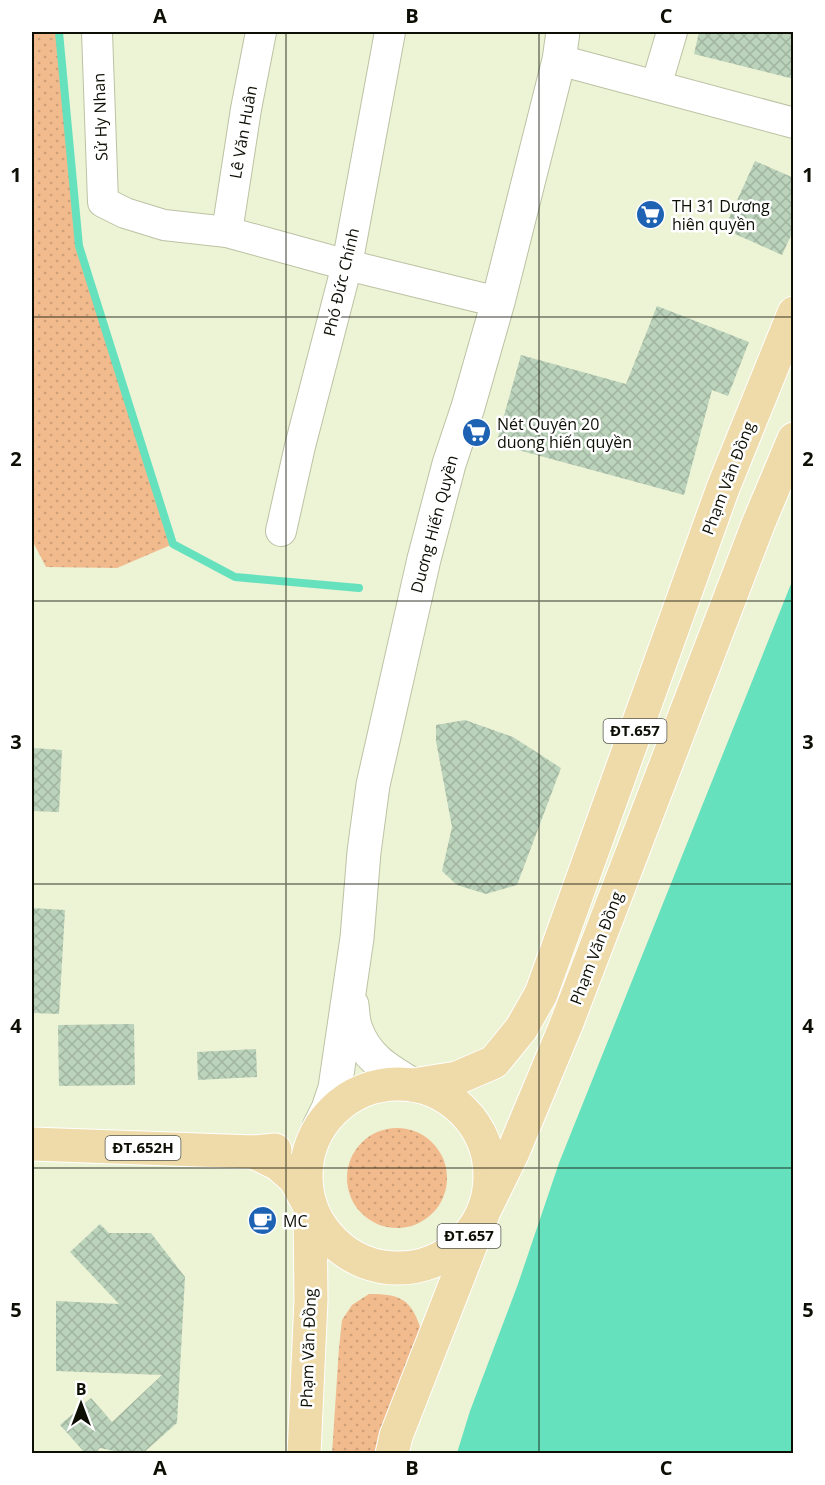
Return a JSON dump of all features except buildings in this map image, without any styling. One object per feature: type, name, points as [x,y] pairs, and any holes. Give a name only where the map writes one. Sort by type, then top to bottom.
[{"type":"main road","name":"Phạm Văn Đồng","points":[[413,1085],[457,1078],[494,1062],[521,1029],[541,994],[723,488],[794,313]]},
{"type":"main road","name":"Phạm Văn Đồng","points":[[392,1454],[396,1436],[484,1211],[513,1152],[566,1025],[759,522],[794,439]]},
{"type":"main road","name":"ĐT.657","points":[[387,1085],[413,1085],[440,1094],[463,1110],[479,1132],[489,1157],[490,1184],[484,1211],[470,1235],[449,1253],[423,1265],[396,1269],[368,1264],[344,1251],[323,1232],[310,1207],[305,1180],[308,1152],[319,1127],[337,1106],[360,1092],[387,1085]]},
{"type":"main road","name":"ĐT.652H","points":[[32,1144],[254,1152],[288,1148],[311,1137],[319,1127]]},
{"type":"main road","name":"ĐT.652H","points":[[254,1152],[278,1164],[295,1179],[310,1207]]},
{"type":"main road","name":"Phạm Văn Đồng","points":[[304,1454],[311,1300],[310,1207]]},
{"type":"street","name":"Sử Hy Nhan","points":[[97,32],[103,202],[125,213],[164,225],[227,232]]},
{"type":"street","name":"Lê Văn Huân","points":[[227,232],[246,109],[261,32]]},
{"type":"street","name":"Phó Đức Chính","points":[[281,531],[300,446],[347,265],[390,32]]},
{"type":"street","points":[[656,86],[672,32]]},
{"type":"street","points":[[561,46],[656,86],[794,123]]},
{"type":"street","name":"Duơng Hiến Quyền","points":[[319,1127],[335,1088],[357,938],[364,852],[376,774],[427,548],[449,464],[498,302],[561,46]]},
{"type":"street","points":[[227,232],[347,265],[498,302]]},
{"type":"street","name":"Duơng Hiến Quyền","points":[[350,988],[355,1028],[366,1050],[383,1067],[413,1085]]},
{"type":"shaded area","points":[[32,32],[59,32],[79,246],[173,544],[117,568],[46,567],[32,540]]},
{"type":"shaded area","points":[[387,1128],[407,1128],[433,1142],[444,1159],[447,1178],[444,1197],[433,1214],[407,1228],[387,1228],[369,1220],[355,1206],[347,1188],[347,1168],[355,1150],[369,1136]]},
{"type":"shaded area","points":[[369,1294],[389,1295],[403,1300],[413,1311],[421,1330],[376,1453],[332,1454],[342,1320],[352,1305]]},
{"type":"water","points":[[793,579],[793,1453],[457,1453],[559,1163]]},
{"type":"waterway","points":[[59,32],[79,246],[173,544],[235,577],[359,588]]},
{"type":"place","name":"TH 31 Dương hiên quyền","points":[[651,215]]},
{"type":"place","name":"Nét Quyên 20 duong hiến quyền","points":[[476,433]]},
{"type":"place","name":"MC","points":[[262,1221]]}]
